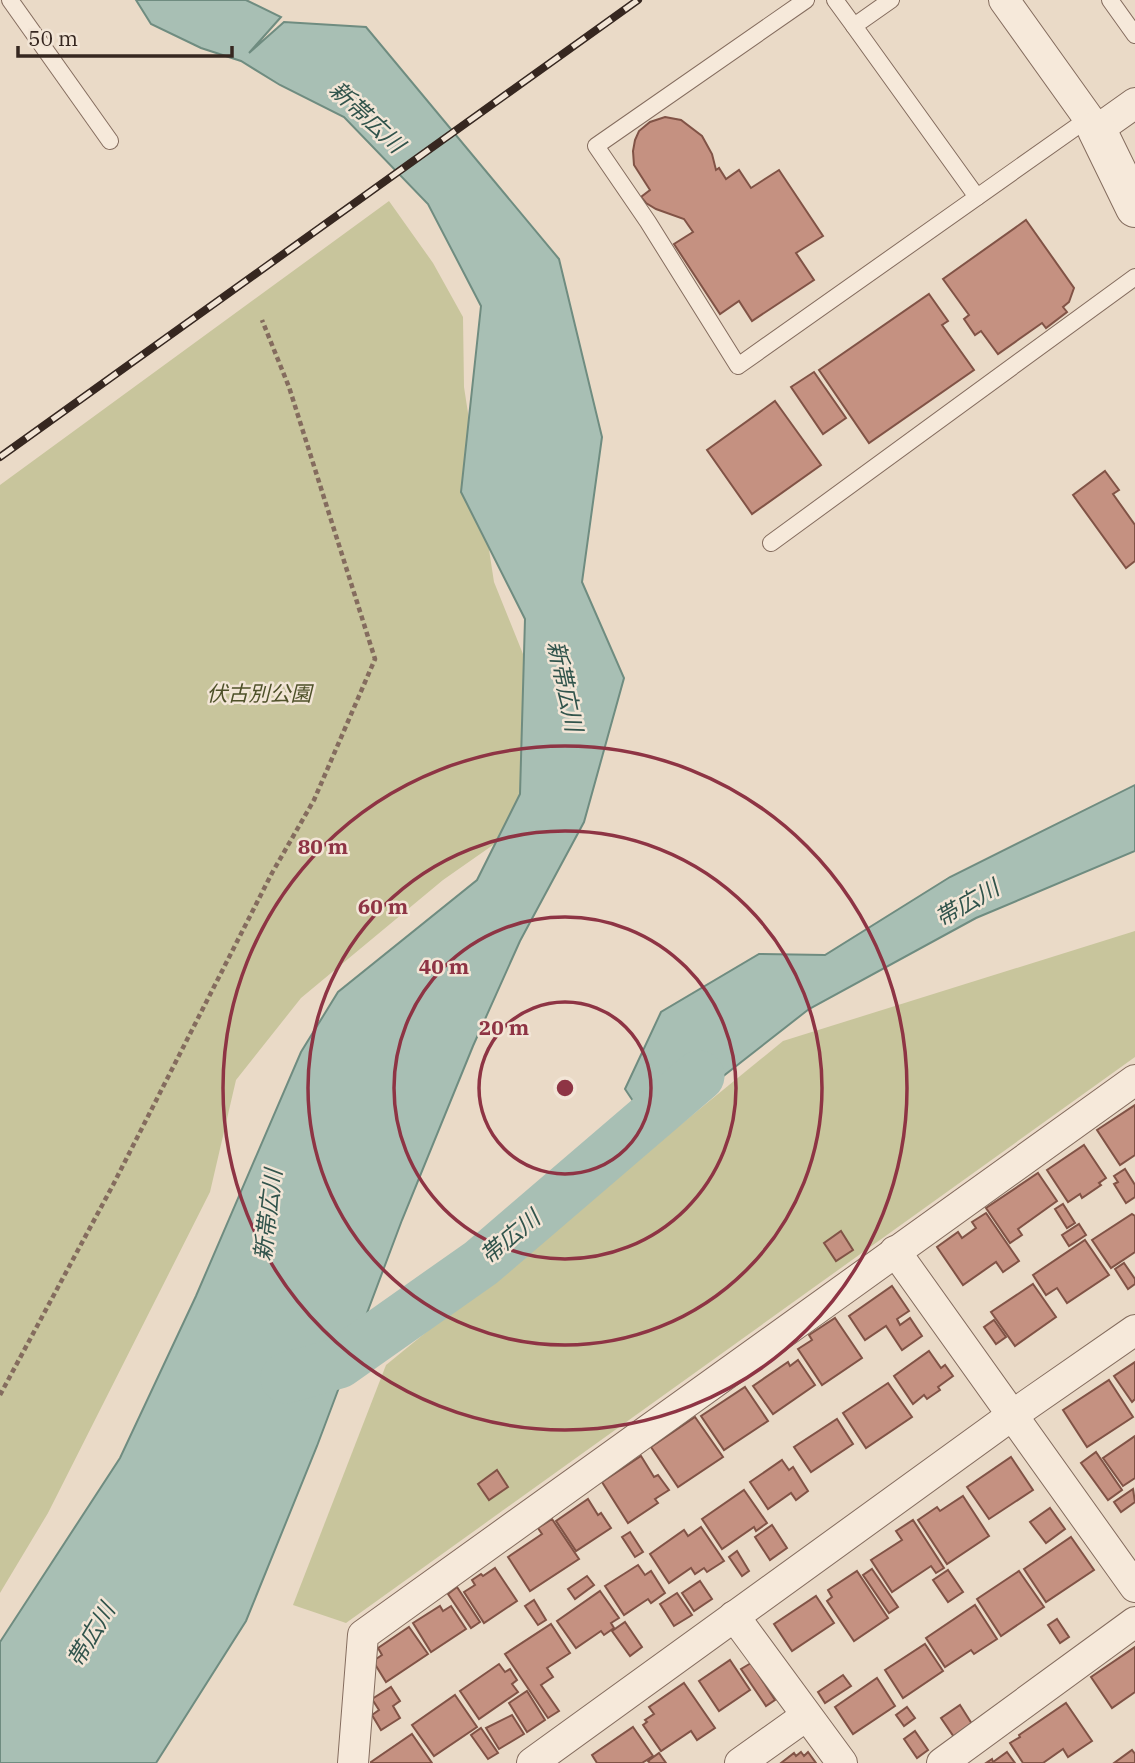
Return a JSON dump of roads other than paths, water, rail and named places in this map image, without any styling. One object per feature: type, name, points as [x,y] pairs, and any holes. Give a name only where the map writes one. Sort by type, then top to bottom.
[{"type":"street","points":[[1004,0],[1093,124],[1135,208]]},
{"type":"street","points":[[1093,124],[1135,103]]},
{"type":"street","points":[[1093,124],[1135,166]]},
{"type":"street","points":[[353,1763],[363,1635],[1135,1080]]},
{"type":"street","points":[[895,1251],[1135,1587]]},
{"type":"street","points":[[532,1763],[1013,1414],[1135,1330]]},
{"type":"street","points":[[734,1615],[842,1763]]},
{"type":"street","points":[[942,1763],[1135,1622]]},
{"type":"street","points":[[740,1763],[806,1716]]},
{"type":"lane","points":[[10,0],[110,141]]},
{"type":"lane","points":[[806,0],[596,146],[648,222],[738,366],[977,197],[1093,124]]},
{"type":"lane","points":[[835,0],[977,197]]},
{"type":"lane","points":[[854,26],[891,0]]},
{"type":"lane","points":[[1110,0],[1135,36]]},
{"type":"lane","points":[[771,543],[1135,277]]},
{"type":"water","name":"新帯広川","points":[[136,0],[246,0],[281,17],[249,53],[284,22],[366,27],[559,259],[602,437],[582,582],[624,678],[584,822],[520,941],[473,1046],[402,1220],[317,1446],[246,1621],[156,1763],[0,1763],[0,1642],[120,1458],[196,1296],[301,1052],[338,992],[477,880],[520,794],[525,619],[461,492],[481,306],[428,204],[344,117],[280,85],[241,61],[201,48],[151,24]]},
{"type":"water","points":[[1135,785],[1135,851],[976,918],[809,1009],[653,1131],[625,1089],[661,1012],[759,954],[825,955],[950,877]]},
{"type":"waterway","name":"帯広川","points":[[286,1378],[339,1363],[481,1263],[699,1076]]},
{"type":"railway","points":[[0,457],[638,0]]},
{"type":"park label","name":"伏古別公園","points":[[259,694]]}]
